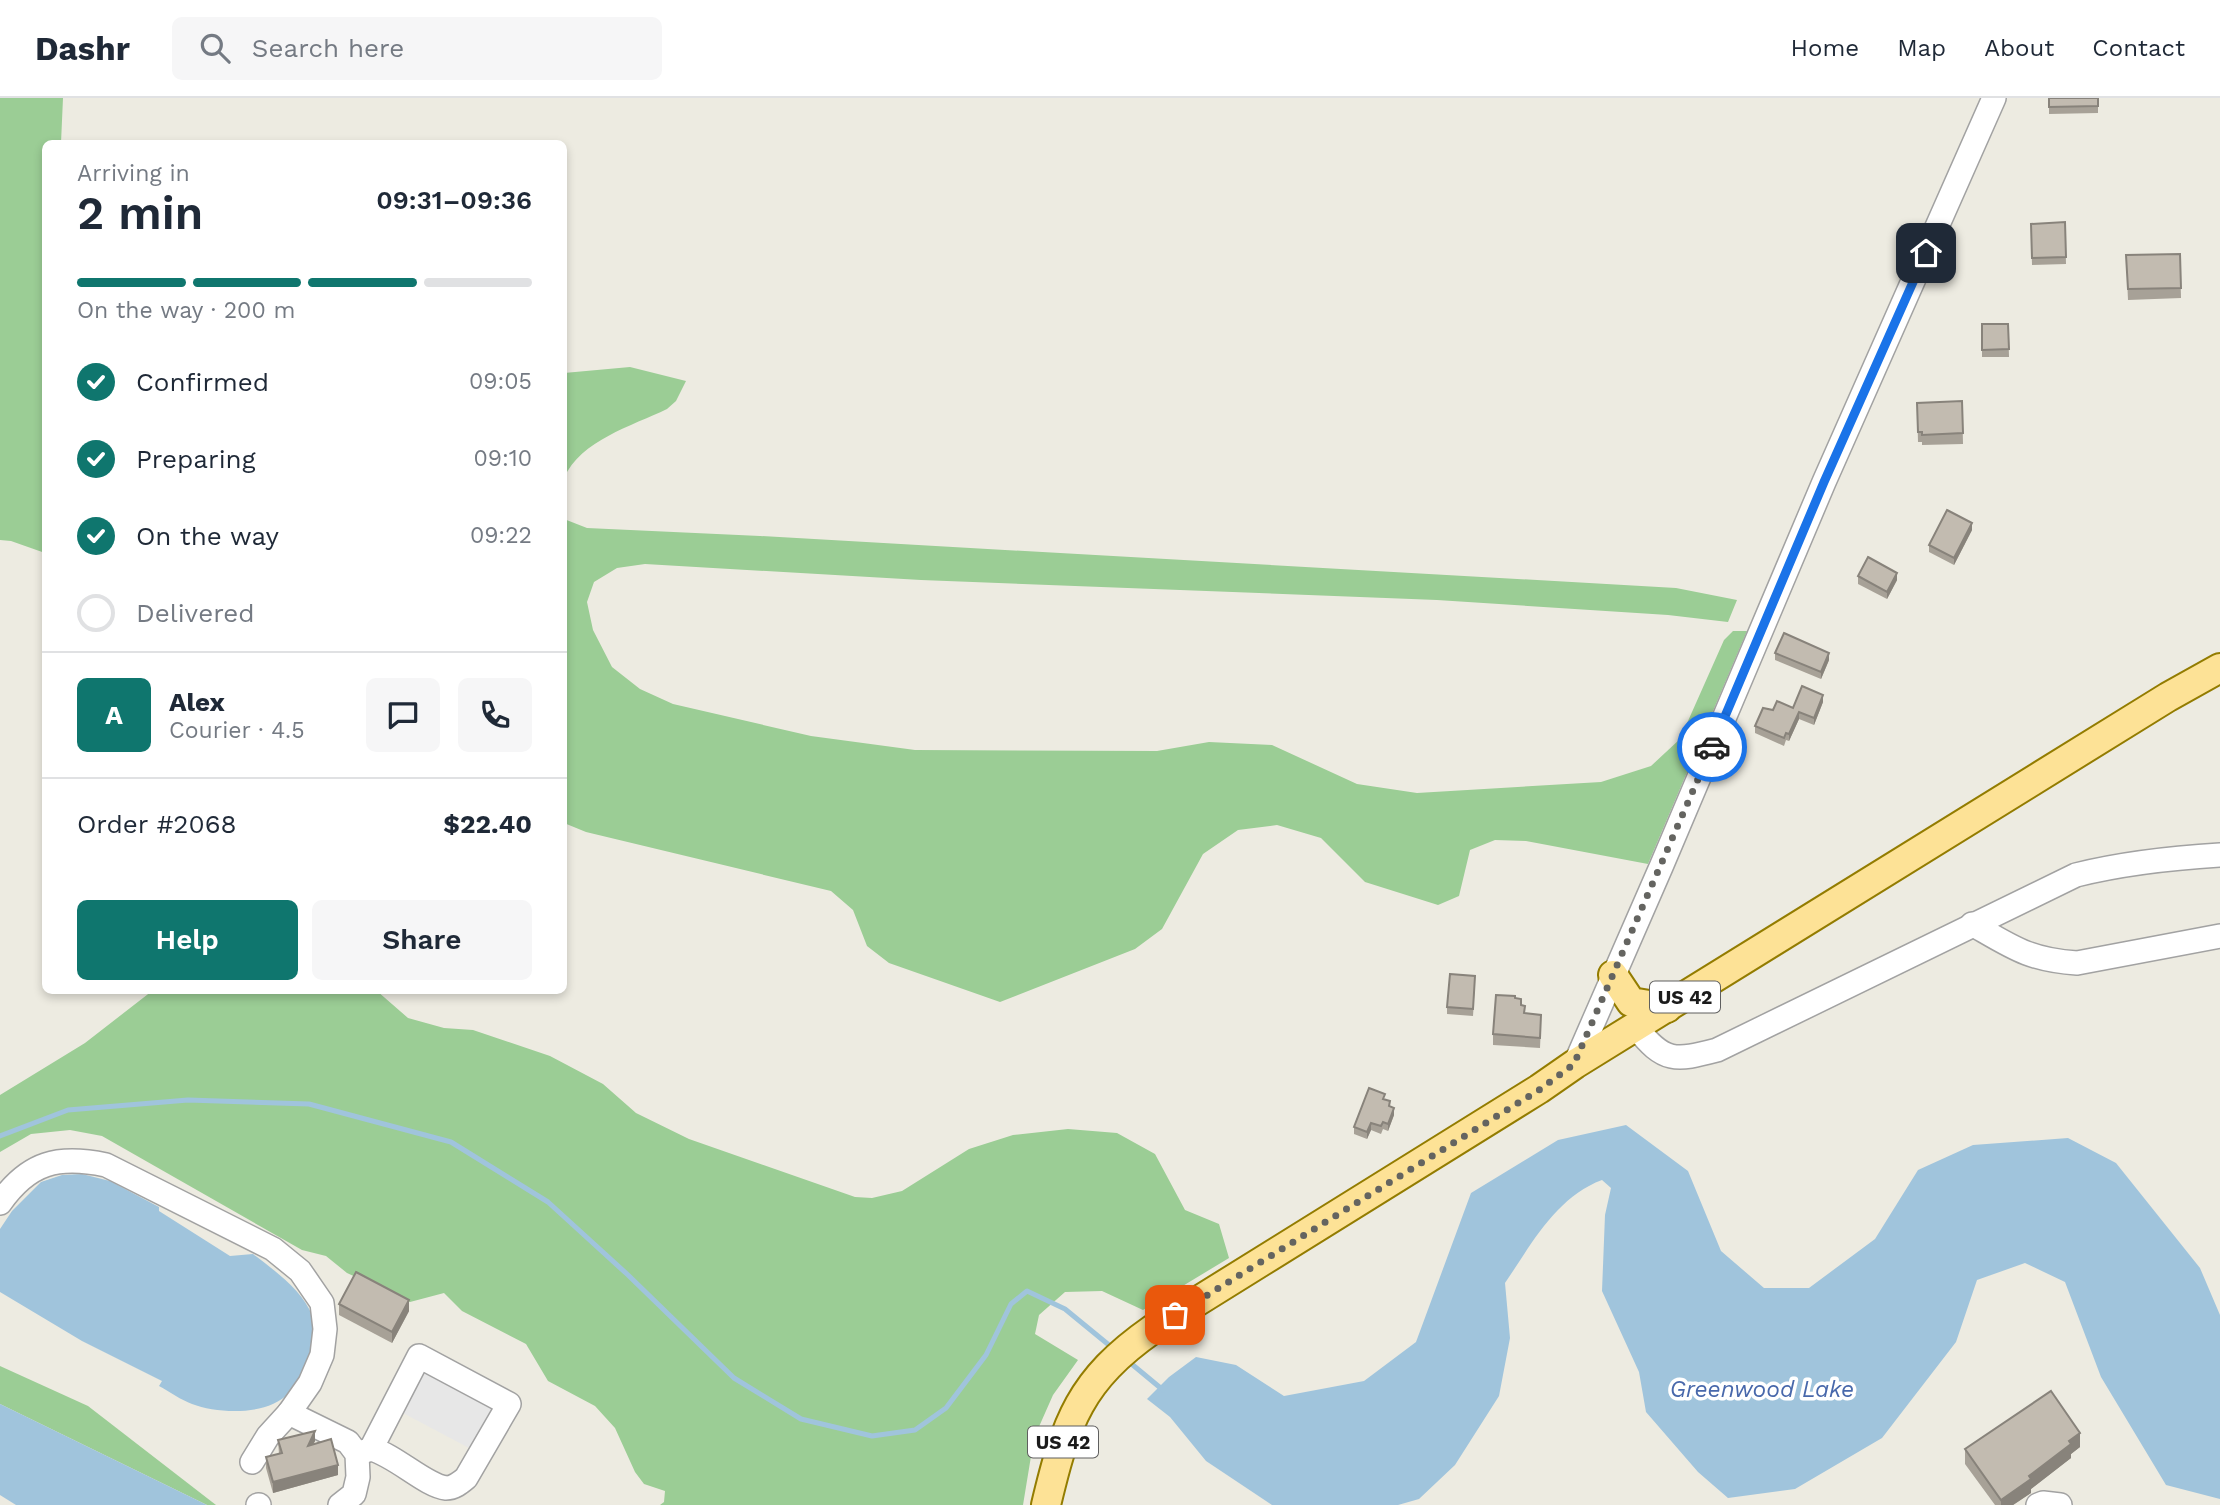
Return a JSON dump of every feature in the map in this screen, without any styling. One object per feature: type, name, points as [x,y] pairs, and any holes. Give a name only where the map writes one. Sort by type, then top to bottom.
[{"type":"main road","name":"US 42","points":[[1046,1505],[1066,1432],[1093,1384],[1126,1348],[1539,1090],[1574,1064],[2156,704],[2220,668]]},
{"type":"main road","points":[[1613,975],[1631,1002],[1667,1008]]},
{"type":"street","points":[[1574,1064],[1824,482],[1993,98]]},
{"type":"street","points":[[1636,1027],[1652,1048],[1666,1055],[1679,1058],[1717,1050],[2076,875],[2167,858],[2220,855]]},
{"type":"street","points":[[1972,924],[2024,954],[2077,963],[2220,936]]},
{"type":"street","points":[[0,1203],[11,1187],[33,1169],[57,1161],[80,1159],[106,1165],[273,1249],[300,1270],[322,1303],[325,1329],[322,1354],[310,1382],[289,1413],[268,1436],[252,1462]]},
{"type":"street","points":[[289,1413],[364,1452],[384,1452],[445,1488],[457,1485],[466,1478],[509,1404],[419,1356],[364,1452],[355,1502]]},
{"type":"street","points":[[2038,1505],[2060,1505]]},
{"type":"green space","points":[[0,98],[63,98],[61,140],[42,140],[42,552],[0,540]]},
{"type":"green space","points":[[630,367],[686,381],[676,401],[667,409],[595,444],[582,454],[567,473],[567,373]]},
{"type":"green space","points":[[567,520],[587,528],[1676,588],[1737,600],[1728,622],[1668,615],[1437,600],[921,580],[645,564],[617,568],[594,582],[587,602],[593,630],[612,667],[640,689],[673,704],[811,736],[915,750],[1157,751],[1209,742],[1272,745],[1357,784],[1417,793],[1601,782],[1651,766],[1680,739],[1724,640],[1733,631],[1747,631],[1648,864],[1526,841],[1495,840],[1470,850],[1459,896],[1438,905],[1365,882],[1321,838],[1277,825],[1238,830],[1203,854],[1162,929],[1135,949],[1000,1002],[889,963],[867,946],[853,910],[831,891],[586,832],[567,824]]},
{"type":"green space","points":[[148,994],[380,994],[408,1018],[444,1028],[473,1030],[550,1056],[603,1084],[636,1113],[689,1139],[855,1197],[872,1198],[902,1191],[969,1149],[1013,1135],[1068,1129],[1117,1133],[1155,1154],[1185,1210],[1219,1224],[1229,1258],[1143,1310],[1102,1291],[1065,1292],[1039,1315],[1035,1334],[1078,1360],[1053,1395],[1034,1438],[1023,1505],[660,1505],[664,1502],[665,1491],[644,1484],[635,1472],[615,1428],[595,1406],[548,1381],[526,1344],[462,1311],[444,1293],[410,1302],[347,1273],[326,1256],[302,1250],[102,1136],[70,1130],[31,1134],[0,1152],[0,1095],[85,1043]]},
{"type":"green space","points":[[0,1366],[88,1406],[216,1505],[207,1505],[0,1404]]},
{"type":"shaded area","points":[[417,1346],[519,1399],[488,1458],[386,1404]]},
{"type":"water","name":"Greenwood Lake","points":[[1626,1125],[1688,1171],[1721,1251],[1764,1288],[1809,1288],[1875,1239],[1918,1170],[1973,1145],[2068,1138],[2116,1163],[2200,1268],[2220,1315],[2220,1499],[2166,1485],[2101,1377],[2065,1282],[2025,1263],[1977,1280],[1956,1342],[1882,1438],[1795,1489],[1728,1498],[1698,1472],[1646,1412],[1639,1372],[1602,1291],[1605,1215],[1611,1188],[1602,1180],[1571,1198],[1558,1210],[1535,1238],[1505,1283],[1510,1338],[1499,1396],[1455,1465],[1419,1499],[1398,1505],[1272,1505],[1206,1461],[1170,1417],[1147,1399],[1169,1377],[1196,1357],[1236,1365],[1284,1396],[1364,1381],[1416,1342],[1471,1193],[1558,1140]]},
{"type":"water","points":[[82,1174],[110,1181],[159,1207],[159,1211],[230,1256],[253,1254],[302,1297],[312,1315],[316,1337],[310,1358],[289,1393],[268,1406],[242,1411],[215,1410],[192,1404],[159,1386],[162,1381],[82,1341],[0,1292],[0,1229],[12,1211],[41,1182],[62,1175]]},
{"type":"water","points":[[0,1404],[207,1505],[16,1505],[0,1495]]},
{"type":"building","points":[[2049,98],[2098,98],[2098,106],[2049,107]]},
{"type":"building","points":[[2065,222],[2066,257],[2032,258],[2031,224]]},
{"type":"building","points":[[2180,254],[2181,288],[2128,289],[2126,255]]},
{"type":"building","points":[[1982,324],[2008,324],[2009,349],[1982,350]]},
{"type":"building","points":[[1962,401],[1963,433],[1922,435],[1922,432],[1918,432],[1917,403]]},
{"type":"building","points":[[1947,510],[1972,523],[1954,558],[1929,545]]},
{"type":"building","points":[[1868,557],[1897,573],[1887,592],[1858,576]]},
{"type":"building","points":[[1784,633],[1829,653],[1821,672],[1775,653]]},
{"type":"building","points":[[1802,686],[1823,695],[1814,718],[1799,712],[1789,734],[1786,733],[1784,738],[1755,726],[1763,708],[1773,710],[1777,701],[1793,708]]},
{"type":"building","points":[[1450,974],[1475,976],[1473,1009],[1447,1007]]},
{"type":"building","points":[[1496,995],[1515,996],[1521,999],[1521,1005],[1525,1006],[1524,1013],[1541,1015],[1540,1038],[1493,1034]]},
{"type":"building","points":[[1369,1088],[1385,1094],[1383,1099],[1390,1101],[1389,1106],[1394,1108],[1388,1124],[1383,1122],[1381,1126],[1371,1123],[1367,1132],[1354,1127]]},
{"type":"building","points":[[356,1272],[409,1300],[392,1332],[339,1304]]},
{"type":"building","points":[[2051,1391],[2080,1433],[2069,1441],[2071,1444],[2029,1476],[2031,1479],[2001,1500],[1965,1449]]},
{"type":"building","points":[[315,1431],[308,1446],[331,1439],[338,1465],[273,1482],[266,1457],[282,1453],[278,1440]]},
{"type":"waterway","points":[[0,1136],[68,1110],[188,1100],[309,1104],[451,1142],[548,1202],[734,1378],[801,1419],[872,1436],[915,1430],[946,1408],[986,1355],[1011,1304],[1027,1291],[1065,1309],[1115,1350]]},
{"type":"waterway","points":[[1128,1361],[1163,1390]]},
{"type":"way so far","points":[[1175,1315],[1539,1090],[1574,1064],[1712,747]]},
{"type":"route","points":[[1712,747],[1824,482],[1926,253]]}]
